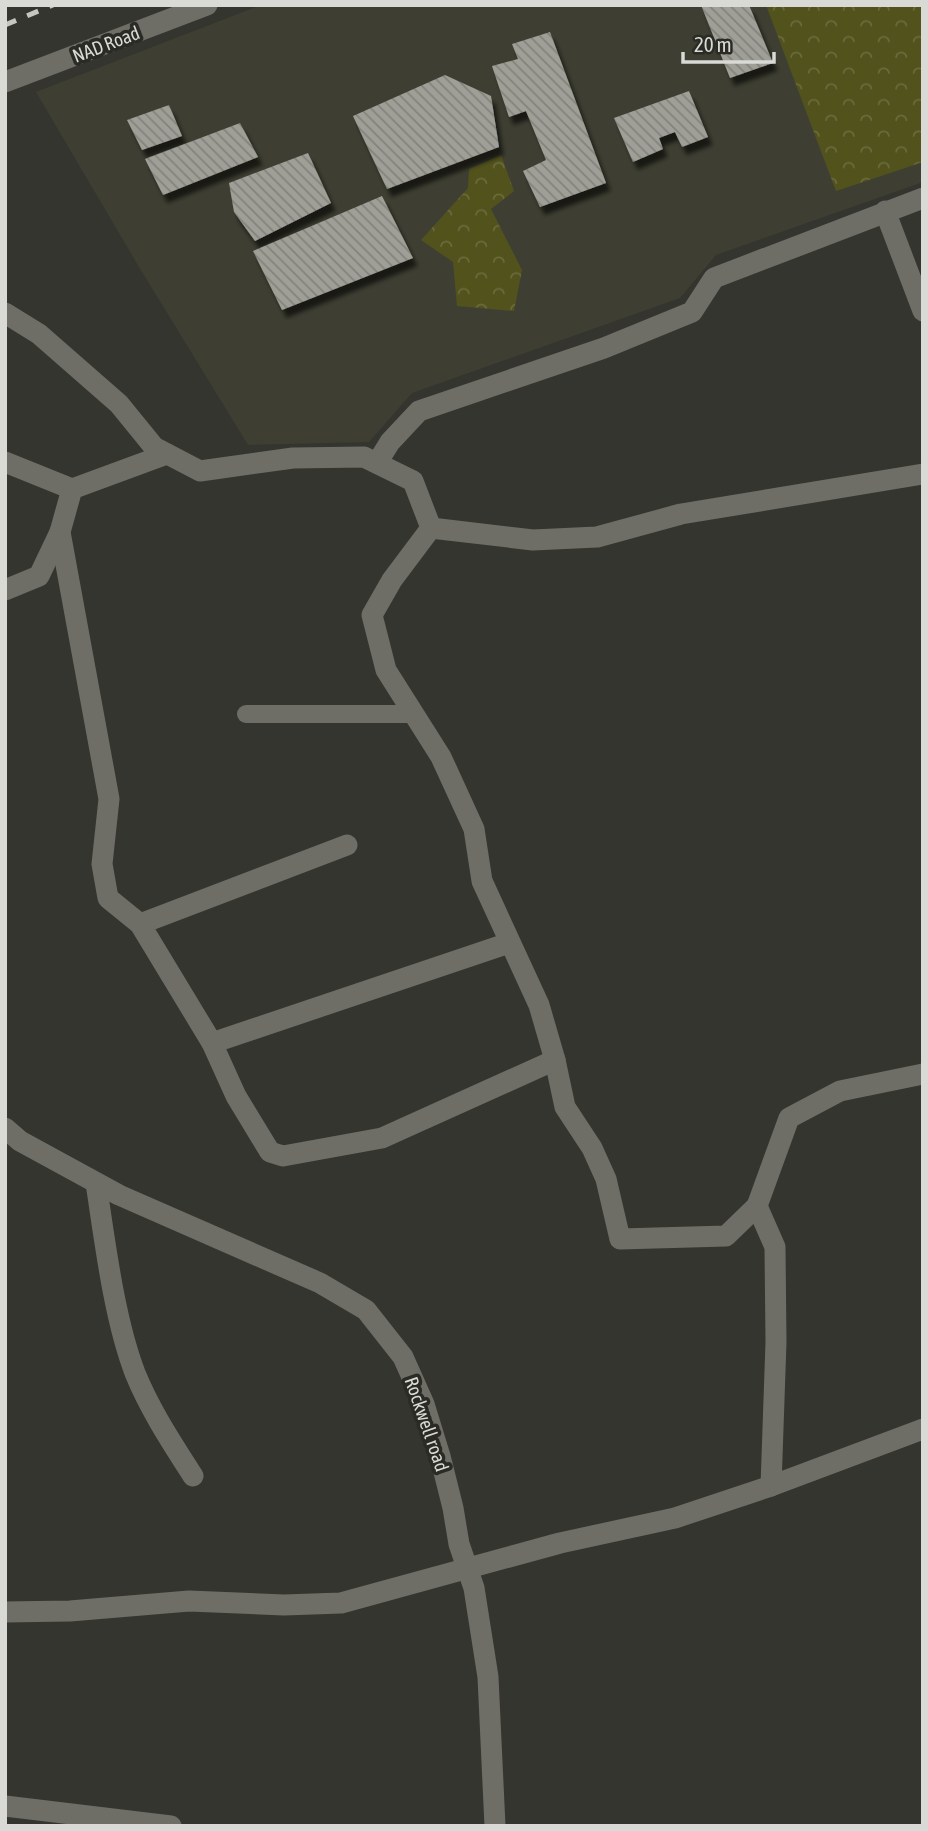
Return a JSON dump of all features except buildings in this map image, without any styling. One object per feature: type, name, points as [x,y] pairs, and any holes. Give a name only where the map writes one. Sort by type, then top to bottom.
[{"type":"street","name":"NAD Road","points":[[5,82],[207,5]]},
{"type":"street","points":[[377,463],[390,442],[419,411],[604,348],[692,312],[714,278],[923,198]]},
{"type":"street","points":[[885,211],[923,310]]},
{"type":"street","points":[[5,313],[39,334],[119,404],[154,447],[200,471],[292,458],[364,457],[413,481],[431,528]]},
{"type":"street","points":[[5,462],[72,489],[167,454]]},
{"type":"street","points":[[431,528],[533,540],[597,537],[681,514],[923,474]]},
{"type":"street","points":[[5,590],[39,576],[60,532],[72,489]]},
{"type":"street","points":[[431,528],[391,580],[372,615],[386,670],[441,757],[474,829],[482,881],[539,1005],[565,1107],[592,1148],[606,1179],[620,1239],[726,1236],[757,1206],[789,1118],[840,1091],[923,1074]]},
{"type":"street","points":[[60,532],[109,799],[102,864],[108,898],[139,924],[212,1043],[236,1096],[270,1152],[283,1156],[382,1138],[555,1060]]},
{"type":"street","points":[[139,924],[347,845]]},
{"type":"street","points":[[212,1043],[509,943]]},
{"type":"street","name":"Rockwell road","points":[[10,1139],[119,1195],[320,1283],[366,1310],[403,1357],[424,1404],[440,1456],[459,1544],[474,1588],[488,1677],[495,1826]]},
{"type":"street","points":[[96,1183],[116,1300],[135,1371],[155,1416],[193,1476]]},
{"type":"street","points":[[757,1206],[775,1247],[776,1342],[771,1486]]},
{"type":"street","points":[[5,1612],[71,1611],[189,1601],[284,1605],[341,1603],[560,1543],[675,1518],[771,1486],[923,1429]]},
{"type":"street","points":[[5,1806],[171,1826]]},
{"type":"lane","points":[[246,714],[412,714]]},
{"type":"shaded area","points":[[261,5],[923,5],[923,182],[716,255],[680,298],[412,393],[369,442],[248,445],[36,92]]},
{"type":"green space","points":[[766,5],[923,5],[923,162],[836,191]]},
{"type":"green space","points":[[501,155],[514,191],[491,209],[522,270],[514,311],[457,306],[453,262],[421,240],[468,188],[469,169]]},
{"type":"railway","points":[[5,25],[53,5]]}]
